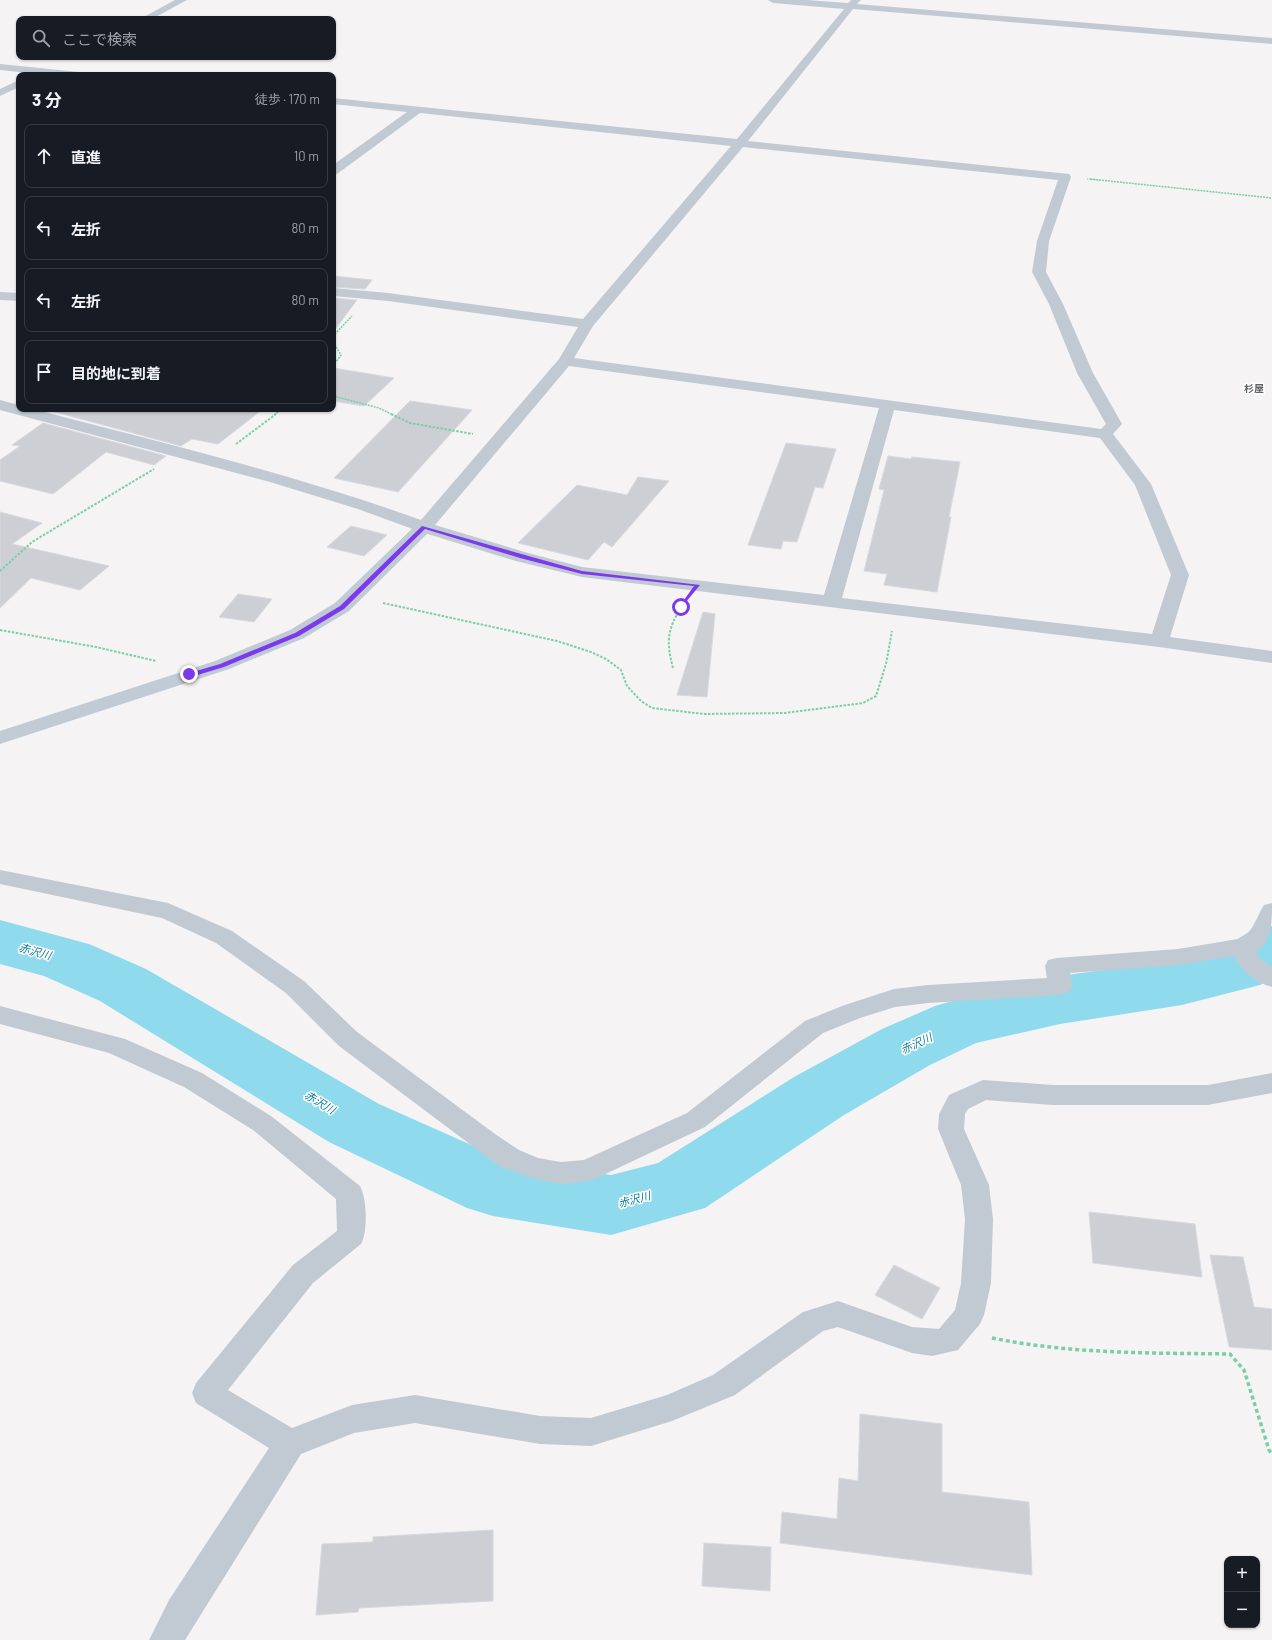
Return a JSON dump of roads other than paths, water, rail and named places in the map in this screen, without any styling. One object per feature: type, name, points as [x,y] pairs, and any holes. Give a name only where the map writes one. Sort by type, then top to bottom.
[{"type":"street","points":[[151,16],[182,0]]},
{"type":"street","points":[[773,0],[853,3],[1272,41]]},
{"type":"street","points":[[0,738],[222,665],[297,634],[342,607],[424,527],[565,361],[587,324],[740,143],[853,3]]},
{"type":"street","points":[[41,72],[57,64]]},
{"type":"street","points":[[0,67],[32,72]]},
{"type":"street","points":[[0,93],[16,85]]},
{"type":"street","points":[[336,101],[1065,177],[1043,241],[1039,272],[1056,304],[1084,373],[1114,424],[1105,434]]},
{"type":"street","points":[[336,169],[416,110]]},
{"type":"street","points":[[336,292],[371,295],[587,324]]},
{"type":"street","points":[[0,296],[16,297]]},
{"type":"street","points":[[565,361],[1105,434],[1142,484],[1180,575],[1159,641]]},
{"type":"street","points":[[832,602],[888,404]]},
{"type":"street","points":[[0,405],[16,409]]},
{"type":"street","points":[[26,412],[284,480],[424,527],[522,557],[582,572],[1159,641],[1272,657]]},
{"type":"street","points":[[0,877],[168,911],[224,937],[295,987],[348,1039],[509,1158],[535,1168],[561,1173],[587,1170],[696,1120],[814,1027],[872,1004],[894,998],[928,994],[1060,986],[1057,966],[1178,957],[1242,947],[1255,942],[1265,929],[1272,911]]},
{"type":"street","points":[[1242,947],[1250,964],[1272,978]]},
{"type":"street","points":[[0,1015],[116,1046],[192,1080],[262,1123],[350,1194],[351,1236],[303,1274],[207,1393],[290,1444]]},
{"type":"street","points":[[166,1640],[181,1612],[290,1444],[352,1419],[415,1409],[540,1430],[591,1432],[672,1407],[724,1385],[814,1321],[838,1314],[912,1340],[932,1343],[946,1341],[969,1315],[976,1284],[979,1220],[974,1185],[950,1129],[952,1114],[958,1102],[983,1090],[1053,1095],[1208,1095],[1272,1083]]},
{"type":"waterway","name":"赤沢川","points":[[0,942],[66,960],[123,985],[354,1123],[493,1187],[611,1205],[679,1187],[819,1096],[906,1047],[959,1023],[1060,1000],[1182,982],[1237,969],[1272,948]]},
{"type":"district","name":"杉屋","points":[[1254,388]]}]
